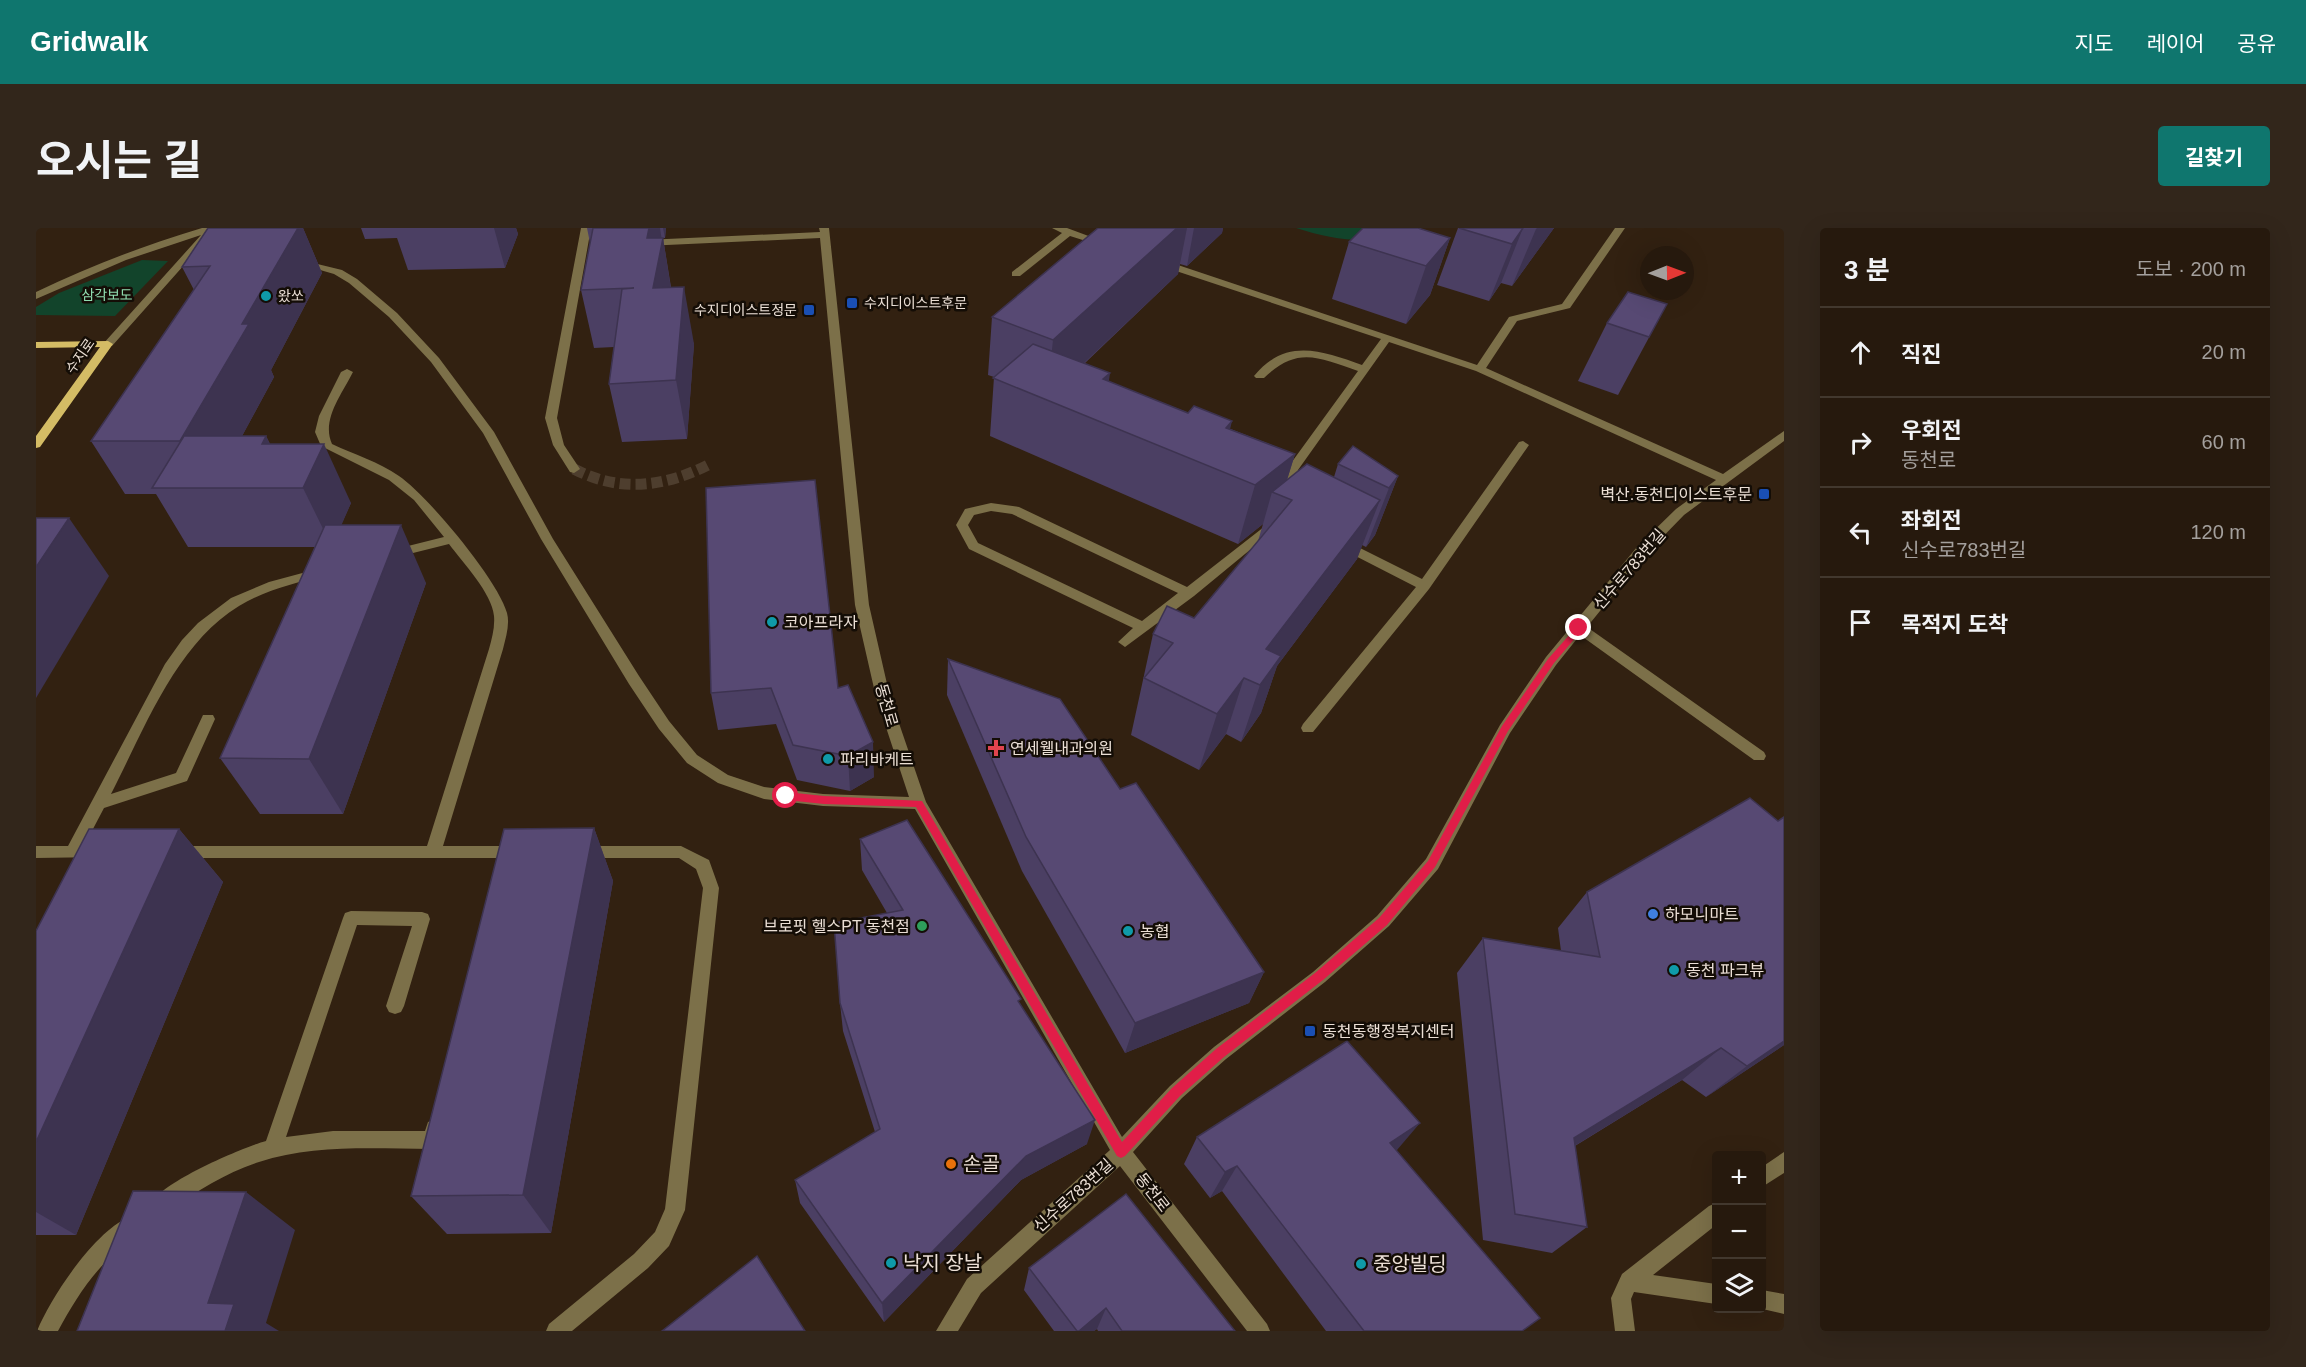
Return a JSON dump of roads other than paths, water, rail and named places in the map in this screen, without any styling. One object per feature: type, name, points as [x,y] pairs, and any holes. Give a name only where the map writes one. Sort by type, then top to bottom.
[{"type":"main road","name":"수지로","points":[[36,345],[108,344]]},
{"type":"main road","name":"수지로","points":[[36,444],[108,344]]},
{"type":"street","points":[[108,344],[212,228]]},
{"type":"street","points":[[36,296],[86,271],[154,245],[212,228]]},
{"type":"street","points":[[574,469],[562,455],[554,436],[551,418],[589,246],[586,228]]},
{"type":"street","points":[[1057,228],[1112,246]]},
{"type":"street","points":[[1480,369],[1513,319],[1566,306],[1620,228]]},
{"type":"street","points":[[629,244],[824,231]]},
{"type":"street","name":"동천로","points":[[824,231],[862,604],[883,697],[919,803],[1121,1152],[1260,1331]]},
{"type":"street","points":[[1016,274],[1069,232]]},
{"type":"street","points":[[1162,253],[1155,261],[1480,369],[1724,479]]},
{"type":"street","points":[[188,254],[210,256]]},
{"type":"street","points":[[289,261],[338,272],[353,281],[393,315],[435,360],[488,432],[547,539],[629,671],[664,725],[692,759],[723,779],[764,793],[824,800],[919,803]]},
{"type":"street","points":[[1125,642],[1287,514],[1292,470],[1387,338]]},
{"type":"street","points":[[1260,376],[1272,362],[1292,352],[1321,355],[1364,369]]},
{"type":"street","points":[[347,372],[325,416],[321,432],[327,446],[393,477],[418,497],[493,594],[501,614],[501,629],[433,852]]},
{"type":"street","name":"신수로783번길","points":[[946,1331],[974,1286],[1121,1152],[1176,1092],[1220,1053],[1319,977],[1383,921],[1432,864],[1505,729],[1551,661],[1642,550],[1680,512],[1784,435]]},
{"type":"street","points":[[1308,728],[1424,586],[1522,445]]},
{"type":"street","points":[[1144,628],[973,546],[962,525],[969,512],[991,507],[1015,510],[1189,593]]},
{"type":"street","points":[[1329,537],[1424,586]]},
{"type":"street","points":[[382,557],[452,539]]},
{"type":"street","points":[[73,852],[172,664],[189,638],[215,614],[241,597],[278,582],[336,568]]},
{"type":"street","points":[[1579,628],[1759,756]]},
{"type":"street","points":[[98,804],[182,777],[208,719]]},
{"type":"street","points":[[36,852],[108,852]]},
{"type":"street","points":[[166,852],[541,852]]},
{"type":"street","points":[[500,875],[506,852]]},
{"type":"street","points":[[556,1331],[641,1261],[662,1239],[675,1210],[711,888],[703,865],[681,852],[564,852]]},
{"type":"street","points":[[273,1148],[351,918],[423,919],[395,1006]]},
{"type":"street","points":[[47,1331],[68,1290],[100,1251],[146,1213],[197,1181],[234,1162],[273,1148],[306,1142],[432,1140],[441,1105]]},
{"type":"street","points":[[1766,1174],[1784,1161]]},
{"type":"street","points":[[1625,1331],[1621,1298],[1629,1281],[1712,1216]]},
{"type":"street","points":[[1629,1281],[1712,1293]]},
{"type":"street","points":[[1766,1301],[1784,1304]]},
{"type":"tunnel","points":[[574,469],[608,482],[642,484],[676,478],[710,464]]},
{"type":"place","name":"왔쏘","points":[[266,296]]},
{"type":"place","name":"수지디이스트후문","points":[[852,303]]},
{"type":"place","name":"수지디이스트정문","points":[[809,310]]},
{"type":"place","name":"벽산.동천디이스트후문","points":[[1764,494]]},
{"type":"place","name":"코아프라자","points":[[772,622]]},
{"type":"place","name":"연세웰내과의원","points":[[996,748]]},
{"type":"place","name":"파리바케트","points":[[828,759]]},
{"type":"place","name":"하모니마트","points":[[1653,914]]},
{"type":"place","name":"브로핏 헬스PT 동천점","points":[[922,926]]},
{"type":"place","name":"농협","points":[[1128,931]]},
{"type":"place","name":"동천 파크뷰","points":[[1674,970]]},
{"type":"place","name":"동천동행정복지센터","points":[[1310,1031]]},
{"type":"place","name":"손골","points":[[951,1164]]},
{"type":"place","name":"낙지 장날","points":[[891,1263]]},
{"type":"place","name":"중앙빌딩","points":[[1361,1264]]},
{"type":"park label","name":"삼각보도","points":[[107,295]]}]
